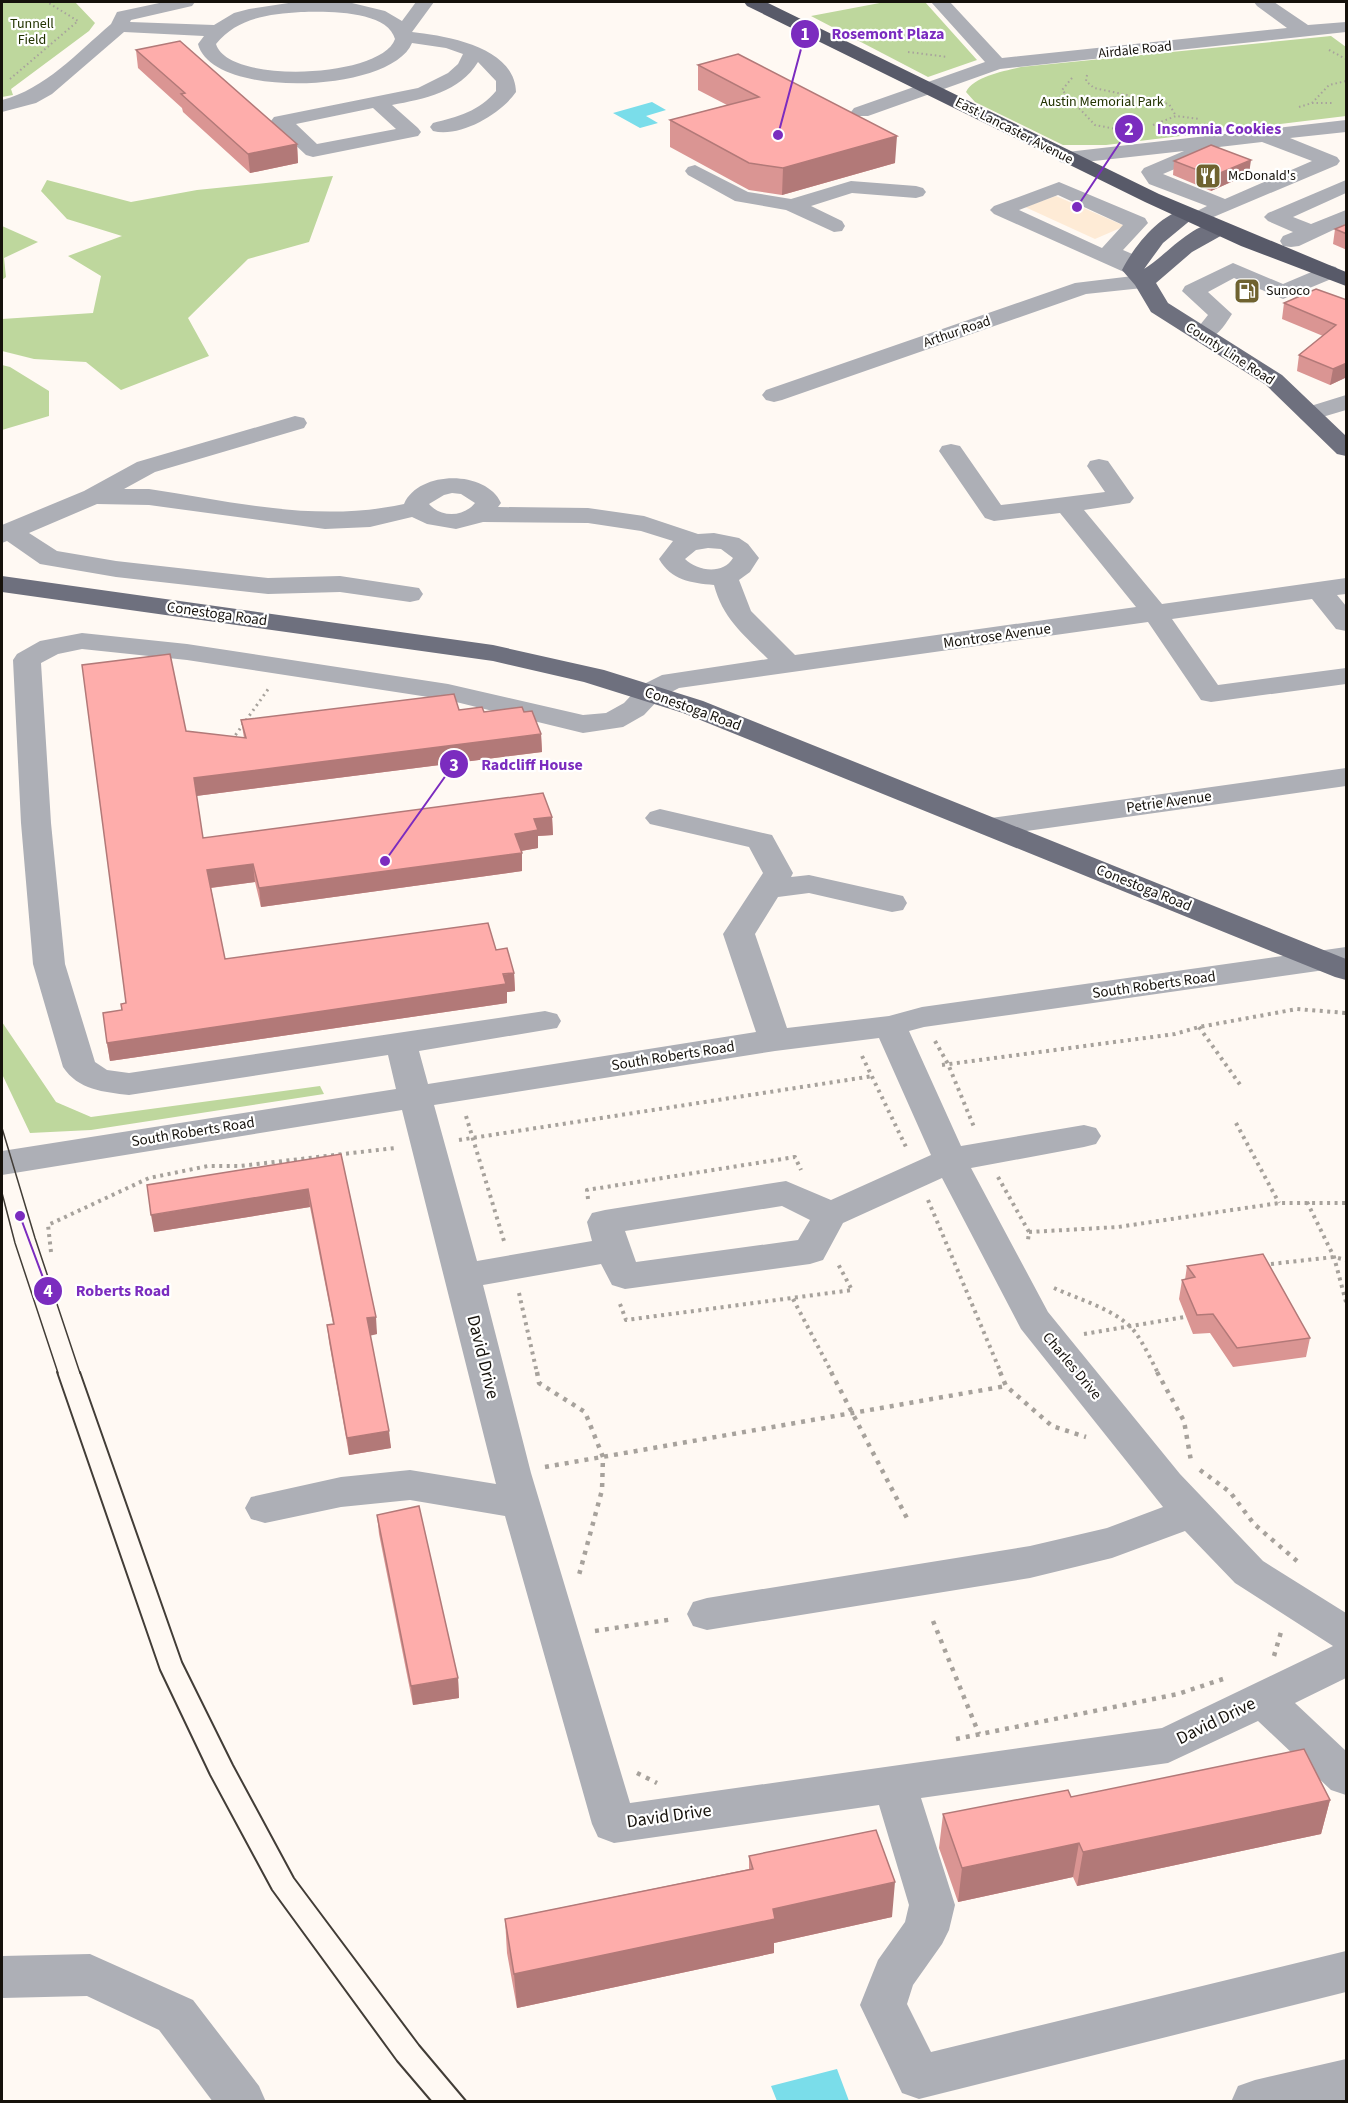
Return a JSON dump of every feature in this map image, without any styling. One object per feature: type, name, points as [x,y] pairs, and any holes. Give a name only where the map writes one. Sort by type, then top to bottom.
[{"type":"highway","name":"East Lancaster Avenue","points":[[753,2],[1101,174],[1218,228],[1337,276]]},
{"type":"main road","points":[[1138,272],[1167,226],[1192,216]]},
{"type":"main road","points":[[1138,272],[1218,228]]},
{"type":"main road","name":"County Line Road","points":[[1138,272],[1159,307],[1274,380],[1347,449]]},
{"type":"main road","name":"Conestoga Road","points":[[3,582],[493,653],[538,661],[650,692],[1339,962]]},
{"type":"street","points":[[2,106],[29,99],[45,90],[118,16],[186,2]]},
{"type":"street","points":[[337,2],[303,5],[249,15],[229,22],[214,31],[207,44],[211,56],[228,67],[254,74],[288,78],[357,71],[383,62],[400,50],[404,34],[425,2]]},
{"type":"street","points":[[940,2],[997,63]]},
{"type":"street","points":[[1263,2],[1305,32]]},
{"type":"street","points":[[303,5],[340,7],[381,16],[395,23],[404,34],[438,40],[488,58],[492,74],[506,80],[506,92],[499,102],[474,117],[440,127]]},
{"type":"street","points":[[118,16],[214,31]]},
{"type":"street","name":"Airdale Road","points":[[861,112],[997,63],[1347,27]]},
{"type":"street","points":[[377,102],[411,132],[313,151],[281,121],[313,114],[377,102],[405,97],[452,80],[469,64],[473,52]]},
{"type":"street","points":[[423,110],[457,98]]},
{"type":"street","points":[[1067,158],[1263,135],[1345,128]]},
{"type":"street","points":[[1192,216],[1225,206],[1330,161],[1263,135]]},
{"type":"street","points":[[1225,206],[1156,180],[1151,172],[1194,153],[1288,144]]},
{"type":"street","points":[[695,171],[742,197],[792,205],[834,226]]},
{"type":"street","points":[[1101,174],[1001,210],[1138,272]]},
{"type":"street","points":[[1311,232],[1275,217],[1347,186]]},
{"type":"street","points":[[792,205],[851,187],[916,192]]},
{"type":"street","points":[[1063,189],[1137,223],[1111,250],[1138,272]]},
{"type":"street","points":[[1203,335],[1221,314],[1193,291],[1347,216]]},
{"type":"street","points":[[1240,267],[1283,292],[1298,285],[1337,276]]},
{"type":"street","name":"Arthur Road","points":[[774,395],[1083,288],[1138,272]]},
{"type":"street","points":[[1309,414],[1347,402]]},
{"type":"street","points":[[5,533],[93,496],[146,467],[295,423]]},
{"type":"street","points":[[951,451],[994,513],[1121,498],[1099,466]]},
{"type":"street","points":[[478,515],[488,503],[485,496],[466,487],[438,488],[419,498],[416,505],[426,517],[438,520],[452,521],[478,515],[523,513],[610,519],[675,532],[694,542],[682,545],[675,552],[672,559],[676,566],[696,576],[724,575],[731,599],[739,615],[789,665]]},
{"type":"street","points":[[93,496],[149,497],[290,518],[326,521],[370,519],[419,508]]},
{"type":"street","points":[[1067,505],[1155,613],[1211,694],[1347,676]]},
{"type":"street","points":[[5,533],[49,558],[116,569],[268,586],[340,584],[410,594]]},
{"type":"street","name":"Montrose Avenue","points":[[401,1044],[269,1061],[129,1084],[98,1080],[80,1067],[49,964],[36,824],[27,660],[50,647],[82,641],[187,652],[448,692],[583,724],[613,721],[633,709],[650,692],[672,681],[1347,586]]},
{"type":"street","points":[[1319,590],[1347,623]]},
{"type":"street","name":"Petrie Avenue","points":[[991,827],[1347,777]]},
{"type":"street","points":[[660,818],[761,841],[773,881],[739,934],[775,1040]]},
{"type":"street","points":[[773,881],[809,884],[892,903]]},
{"type":"street","name":"South Roberts Road","points":[[2,1163],[775,1040],[1339,962]]},
{"type":"street","points":[[401,1044],[545,1021]]},
{"type":"street","name":"Charles Drive","points":[[906,1022],[912,1071],[967,1157],[1034,1320],[1166,1485],[1249,1572],[1347,1634]]},
{"type":"street","name":"David Drive","points":[[401,1044],[517,1488],[614,1824],[1168,1744],[1255,1679],[1347,1659]]},
{"type":"street","points":[[830,1215],[786,1193],[605,1222],[612,1250],[625,1276],[810,1251],[830,1215],[915,1177],[967,1157],[1084,1136]]},
{"type":"street","points":[[463,1276],[612,1250]]},
{"type":"street","points":[[264,1508],[341,1492],[410,1485],[517,1488]]},
{"type":"street","points":[[707,1614],[1030,1562],[1112,1542],[1192,1512]]},
{"type":"street","points":[[1255,1679],[1347,1777]]},
{"type":"street","points":[[895,1784],[932,1905],[926,1930],[894,1975],[883,2005],[923,2089],[1347,1972]]},
{"type":"street","points":[[2,1977],[90,1975],[176,2016],[243,2102]]},
{"type":"street","points":[[1255,2102],[1347,2081]]},
{"type":"path","points":[[9,80],[78,21],[47,2]]},
{"type":"path","points":[[1319,49],[1338,53],[1347,59]]},
{"type":"path","points":[[1091,71],[1086,81],[1094,88],[1163,102],[1169,104],[1176,116],[1200,119]]},
{"type":"path","points":[[1068,80],[1062,90],[1100,127]]},
{"type":"path","points":[[1312,103],[1329,85],[1347,81]]},
{"type":"path","points":[[1296,108],[1312,103],[1339,103]]},
{"type":"path","points":[[229,744],[282,667]]},
{"type":"path","points":[[51,1252],[48,1225],[148,1178],[208,1166],[240,1166],[429,1145],[948,1064],[1175,1034],[1199,1027],[1297,1009],[1347,1013]]},
{"type":"path","points":[[906,1022],[948,1064],[967,1157],[1029,1232],[1028,1243]]},
{"type":"path","points":[[1199,1027],[1241,1086]]},
{"type":"path","points":[[850,1030],[911,1156],[915,1177],[940,1227],[1006,1386],[1052,1426],[1091,1439]]},
{"type":"path","points":[[1236,1123],[1278,1203]]},
{"type":"path","points":[[1307,1202],[1334,1257],[1347,1302]]},
{"type":"path","points":[[1029,1232],[1118,1227],[1278,1203],[1347,1203]]},
{"type":"path","points":[[1271,1264],[1334,1257],[1347,1260]]},
{"type":"path","points":[[618,1300],[626,1320],[852,1290],[834,1258]]},
{"type":"path","points":[[517,1284],[538,1383],[585,1412],[603,1457],[602,1490],[579,1574],[581,1585]]},
{"type":"path","points":[[1046,1284],[1085,1303],[1112,1312],[1135,1332],[1184,1421],[1191,1463],[1230,1492],[1254,1524],[1302,1564]]},
{"type":"path","points":[[793,1299],[909,1522]]},
{"type":"path","points":[[1051,1340],[1185,1317]]},
{"type":"path","points":[[517,1488],[603,1457],[1006,1386]]},
{"type":"path","points":[[594,1643],[592,1631],[707,1614]]},
{"type":"path","points":[[933,1620],[979,1734]]},
{"type":"path","points":[[945,1741],[1255,1679],[1282,1633],[1274,1627]]},
{"type":"path","points":[[632,1770],[663,1786]]},
{"type":"shaded area","points":[[1056,196],[1125,226],[1095,239],[1025,207]]},
{"type":"green space","name":"Tunnell Field","points":[[2,2],[75,2],[95,23],[89,31],[11,89],[13,95],[2,97]]},
{"type":"green space","points":[[885,2],[925,2],[977,60],[928,77],[811,16]]},
{"type":"green space","name":"Austin Memorial Park","points":[[1331,36],[1346,47],[1346,116],[1106,145],[1063,145],[975,102],[966,92],[970,86],[983,78],[1021,67]]},
{"type":"green space","points":[[333,176],[309,242],[248,259],[188,318],[209,356],[121,390],[86,362],[34,359],[2,351],[2,319],[93,313],[101,276],[68,256],[122,236],[67,219],[41,191],[47,180],[131,202],[197,190]]},
{"type":"green space","points":[[2,226],[38,242],[4,258],[6,277],[2,280]]},
{"type":"green space","points":[[2,365],[10,367],[49,391],[49,416],[2,430]]},
{"type":"green space","points":[[2,1022],[56,1102],[91,1117],[320,1086],[324,1094],[91,1130],[30,1133],[2,1074]]},
{"type":"water","points":[[652,102],[666,110],[646,116],[658,123],[640,128],[613,113]]},
{"type":"water","points":[[837,2069],[849,2101],[777,2101],[771,2086]]},
{"type":"building","points":[[180,41],[297,144],[248,154],[181,94],[185,93],[136,50]]},
{"type":"building","points":[[738,54],[897,136],[783,168],[749,163],[670,120],[759,97],[698,65]]},
{"type":"building","points":[[1211,145],[1251,160],[1213,176],[1174,161]]},
{"type":"building","points":[[1347,224],[1347,234],[1335,229]]},
{"type":"building","points":[[1316,289],[1347,300],[1347,363],[1333,369],[1299,355],[1336,325],[1284,303]]},
{"type":"building","points":[[170,654],[186,731],[246,738],[241,720],[454,694],[459,710],[482,707],[484,712],[522,707],[524,712],[532,711],[541,734],[194,778],[203,838],[543,793],[552,817],[534,819],[538,830],[515,834],[522,853],[259,888],[253,864],[207,870],[225,959],[488,923],[496,950],[507,948],[514,973],[503,974],[506,984],[107,1043],[103,1013],[122,1010],[121,1004],[126,1003],[82,665]]},
{"type":"building","points":[[341,1154],[376,1317],[367,1318],[389,1431],[347,1438],[327,1325],[334,1324],[308,1189],[151,1215],[147,1185]]},
{"type":"building","points":[[1263,1254],[1310,1338],[1237,1348],[1213,1314],[1197,1315],[1182,1280],[1195,1277],[1187,1266]]},
{"type":"building","points":[[419,1506],[458,1678],[411,1686],[377,1515]]},
{"type":"building","points":[[1304,1749],[1330,1800],[1083,1852],[1079,1843],[962,1868],[943,1814],[1068,1790],[1071,1797]]},
{"type":"building","points":[[876,1830],[895,1882],[773,1909],[775,1919],[514,1974],[505,1919],[753,1869],[749,1856]]},
{"type":"tram line","points":[[2,1128],[35,1238],[80,1373]]},
{"type":"tram line","points":[[2,1193],[15,1243],[58,1373]]},
{"type":"tram line","points":[[57,1372],[160,1670],[210,1775],[272,1890],[397,2061],[432,2102]]},
{"type":"tram line","points":[[80,1372],[182,1662],[233,1765],[294,1878],[419,2045],[467,2102]]},
{"type":"place","name":"Rosemont Plaza","points":[[778,135]]},
{"type":"place","name":"McDonald's","points":[[1208,176]]},
{"type":"place","name":"Insomnia Cookies","points":[[1077,207]]},
{"type":"place","name":"Sunoco","points":[[1247,291]]},
{"type":"place","name":"Radcliff House","points":[[385,861]]},
{"type":"place","name":"Roberts Road","points":[[20,1216]]}]
